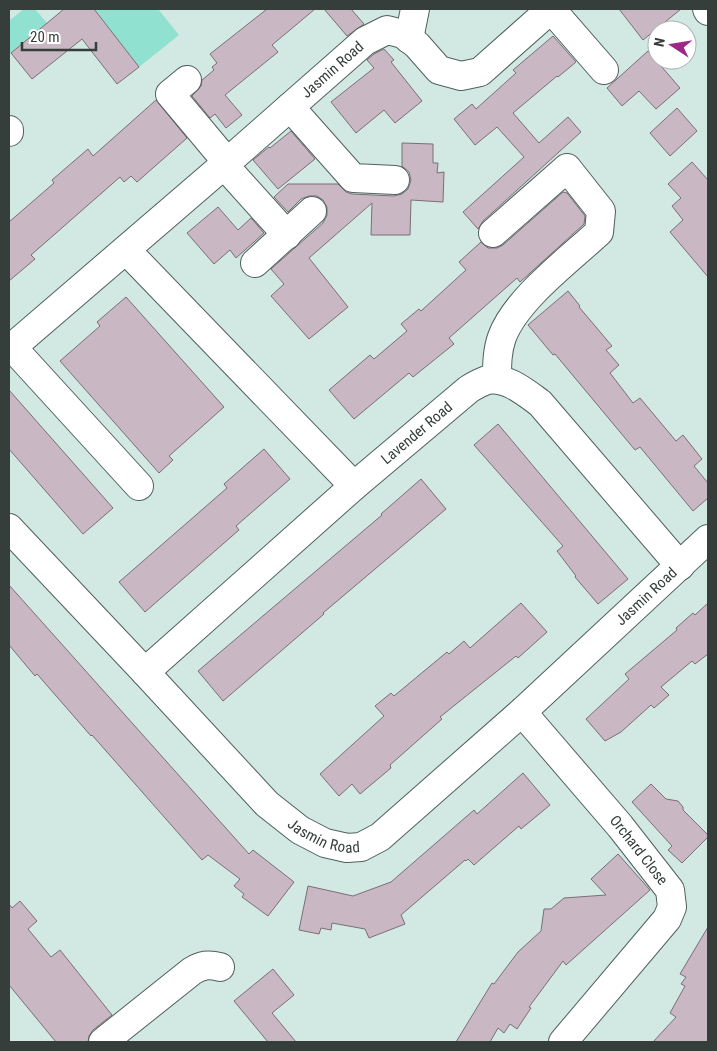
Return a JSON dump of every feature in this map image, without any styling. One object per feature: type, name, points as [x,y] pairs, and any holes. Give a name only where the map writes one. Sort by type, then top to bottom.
[{"type":"street","points":[[409,39],[415,9]]},
{"type":"street","points":[[551,9],[604,70]]},
{"type":"street","name":"Jasmin Road","points":[[11,348],[365,41],[387,30],[402,34],[417,45],[439,70],[461,76],[480,72],[551,9]]},
{"type":"street","points":[[187,80],[170,94],[225,164],[287,234]]},
{"type":"street","points":[[290,107],[353,178],[395,180]]},
{"type":"street","points":[[494,233],[568,168],[601,211],[599,232],[523,302],[513,316],[502,336],[498,355],[497,379],[521,388],[540,403],[680,566]]},
{"type":"street","points":[[255,263],[312,211]]},
{"type":"street","points":[[126,250],[354,486]]},
{"type":"street","points":[[11,348],[139,486]]},
{"type":"street","name":"Lavender Road","points":[[145,672],[354,486],[469,390],[485,380],[497,379]]},
{"type":"street","name":"Jasmin Road","points":[[9,528],[267,804],[300,830],[325,843],[347,848],[361,847],[380,837],[522,712],[708,539]]},
{"type":"street","name":"Orchard Close","points":[[522,712],[620,826],[670,890],[672,907],[667,919],[563,1042]]},
{"type":"street","points":[[103,1042],[192,971],[202,966],[212,965],[220,967]]},
{"type":"green space","points":[[24,9],[35,9],[47,23],[9,54],[9,21]]},
{"type":"green space","points":[[94,9],[158,9],[179,35],[139,67]]},
{"type":"building","points":[[64,9],[94,9],[139,67],[117,84],[82,39],[32,79],[11,53]]},
{"type":"building","points":[[267,9],[315,9],[272,45],[278,52],[225,95],[242,115],[226,128],[215,114],[210,118],[192,96],[201,86],[202,80],[214,70],[212,67],[217,63],[210,54]]},
{"type":"building","points":[[324,9],[351,9],[364,24],[347,36]]},
{"type":"building","points":[[619,9],[681,9],[668,20],[647,20],[647,37],[643,40]]},
{"type":"building","points":[[553,36],[576,62],[513,113],[539,143],[568,117],[581,132],[483,221],[478,229],[463,212],[524,157],[497,127],[475,145],[454,119],[472,104],[476,109],[516,73],[513,70]]},
{"type":"building","points":[[384,49],[394,60],[391,62],[422,101],[395,123],[384,110],[356,133],[331,102],[374,68],[367,60]]},
{"type":"building","points":[[647,52],[647,70],[664,70],[680,88],[656,109],[639,91],[622,106],[607,88]]},
{"type":"building","points":[[156,100],[187,138],[137,182],[131,176],[124,182],[120,177],[31,255],[35,259],[9,281],[9,222],[54,183],[52,180],[88,149],[93,156]]},
{"type":"building","points":[[677,108],[697,131],[670,156],[650,133]]},
{"type":"building","points":[[291,131],[315,159],[278,189],[253,160]]},
{"type":"building","points":[[402,143],[433,144],[433,163],[438,163],[437,173],[444,172],[443,202],[411,200],[410,235],[371,235],[372,203],[309,258],[348,307],[309,339],[271,296],[284,284],[271,269],[323,223],[327,215],[327,207],[323,200],[317,196],[309,196],[301,199],[288,212],[274,197],[288,184],[338,184],[346,192],[352,194],[394,196],[402,194],[408,189],[411,180],[409,172],[402,166]]},
{"type":"building","points":[[692,162],[708,180],[708,277],[670,232],[683,220],[672,206],[681,198],[668,184]]},
{"type":"building","points":[[563,192],[567,193],[585,216],[584,224],[520,282],[517,278],[449,338],[454,344],[413,377],[409,373],[354,419],[329,390],[370,355],[374,359],[407,331],[401,324],[419,309],[421,311],[466,270],[459,262],[481,242],[488,248],[497,248],[503,245]]},
{"type":"building","points":[[218,207],[238,230],[251,218],[264,233],[236,258],[230,250],[214,264],[187,233]]},
{"type":"building","points":[[568,291],[612,346],[606,350],[619,365],[610,373],[633,403],[640,398],[676,441],[683,435],[702,459],[694,466],[708,483],[708,498],[693,511],[640,447],[635,450],[555,354],[553,355],[528,325]]},
{"type":"building","points":[[126,297],[224,407],[169,456],[173,460],[159,473],[60,361],[100,326],[97,322]]},
{"type":"building","points":[[9,390],[113,508],[83,534],[9,449]]},
{"type":"building","points":[[498,424],[628,579],[598,604],[575,577],[557,551],[563,546],[474,445]]},
{"type":"building","points":[[264,449],[290,479],[236,526],[239,530],[145,612],[119,582],[227,488],[224,484]]},
{"type":"building","points":[[421,479],[446,509],[223,701],[198,671],[382,515]]},
{"type":"building","points":[[9,585],[249,854],[253,850],[294,882],[268,916],[242,897],[244,894],[234,886],[240,879],[208,855],[202,860],[92,735],[37,674],[35,676],[9,645]]},
{"type":"building","points":[[521,603],[547,632],[518,658],[516,656],[440,717],[442,719],[390,765],[391,768],[360,794],[352,784],[339,796],[320,774],[384,716],[375,706],[391,693],[394,696],[447,652],[449,654],[464,641],[470,648]]},
{"type":"building","points":[[708,603],[708,654],[695,664],[692,661],[661,687],[669,695],[654,708],[651,705],[621,732],[605,741],[586,719],[629,679],[625,674],[677,630],[676,628],[693,613],[695,615]]},
{"type":"building","points":[[523,773],[550,805],[521,829],[519,826],[474,865],[468,859],[465,860],[401,915],[405,924],[369,938],[365,929],[332,923],[331,930],[321,928],[319,934],[299,930],[308,886],[353,896],[391,882],[474,810],[477,814]]},
{"type":"building","points":[[651,784],[666,799],[678,801],[683,810],[708,835],[682,863],[668,850],[672,846],[632,802]]},
{"type":"building","points":[[618,854],[650,890],[566,965],[563,961],[529,1007],[531,1008],[517,1029],[510,1024],[504,1033],[498,1028],[490,1042],[456,1042],[492,983],[494,984],[518,952],[541,931],[544,909],[551,909],[564,898],[606,895],[591,879]]},
{"type":"building","points":[[20,901],[37,921],[28,929],[51,957],[60,950],[112,1015],[93,1030],[88,1042],[56,1042],[9,985],[9,904],[12,908]]},
{"type":"building","points":[[708,927],[708,1042],[653,1042],[676,1017],[670,1013],[685,986],[681,984],[686,977],[680,974]]},
{"type":"building","points":[[273,969],[294,995],[272,1013],[296,1042],[268,1042],[234,1001]]}]
